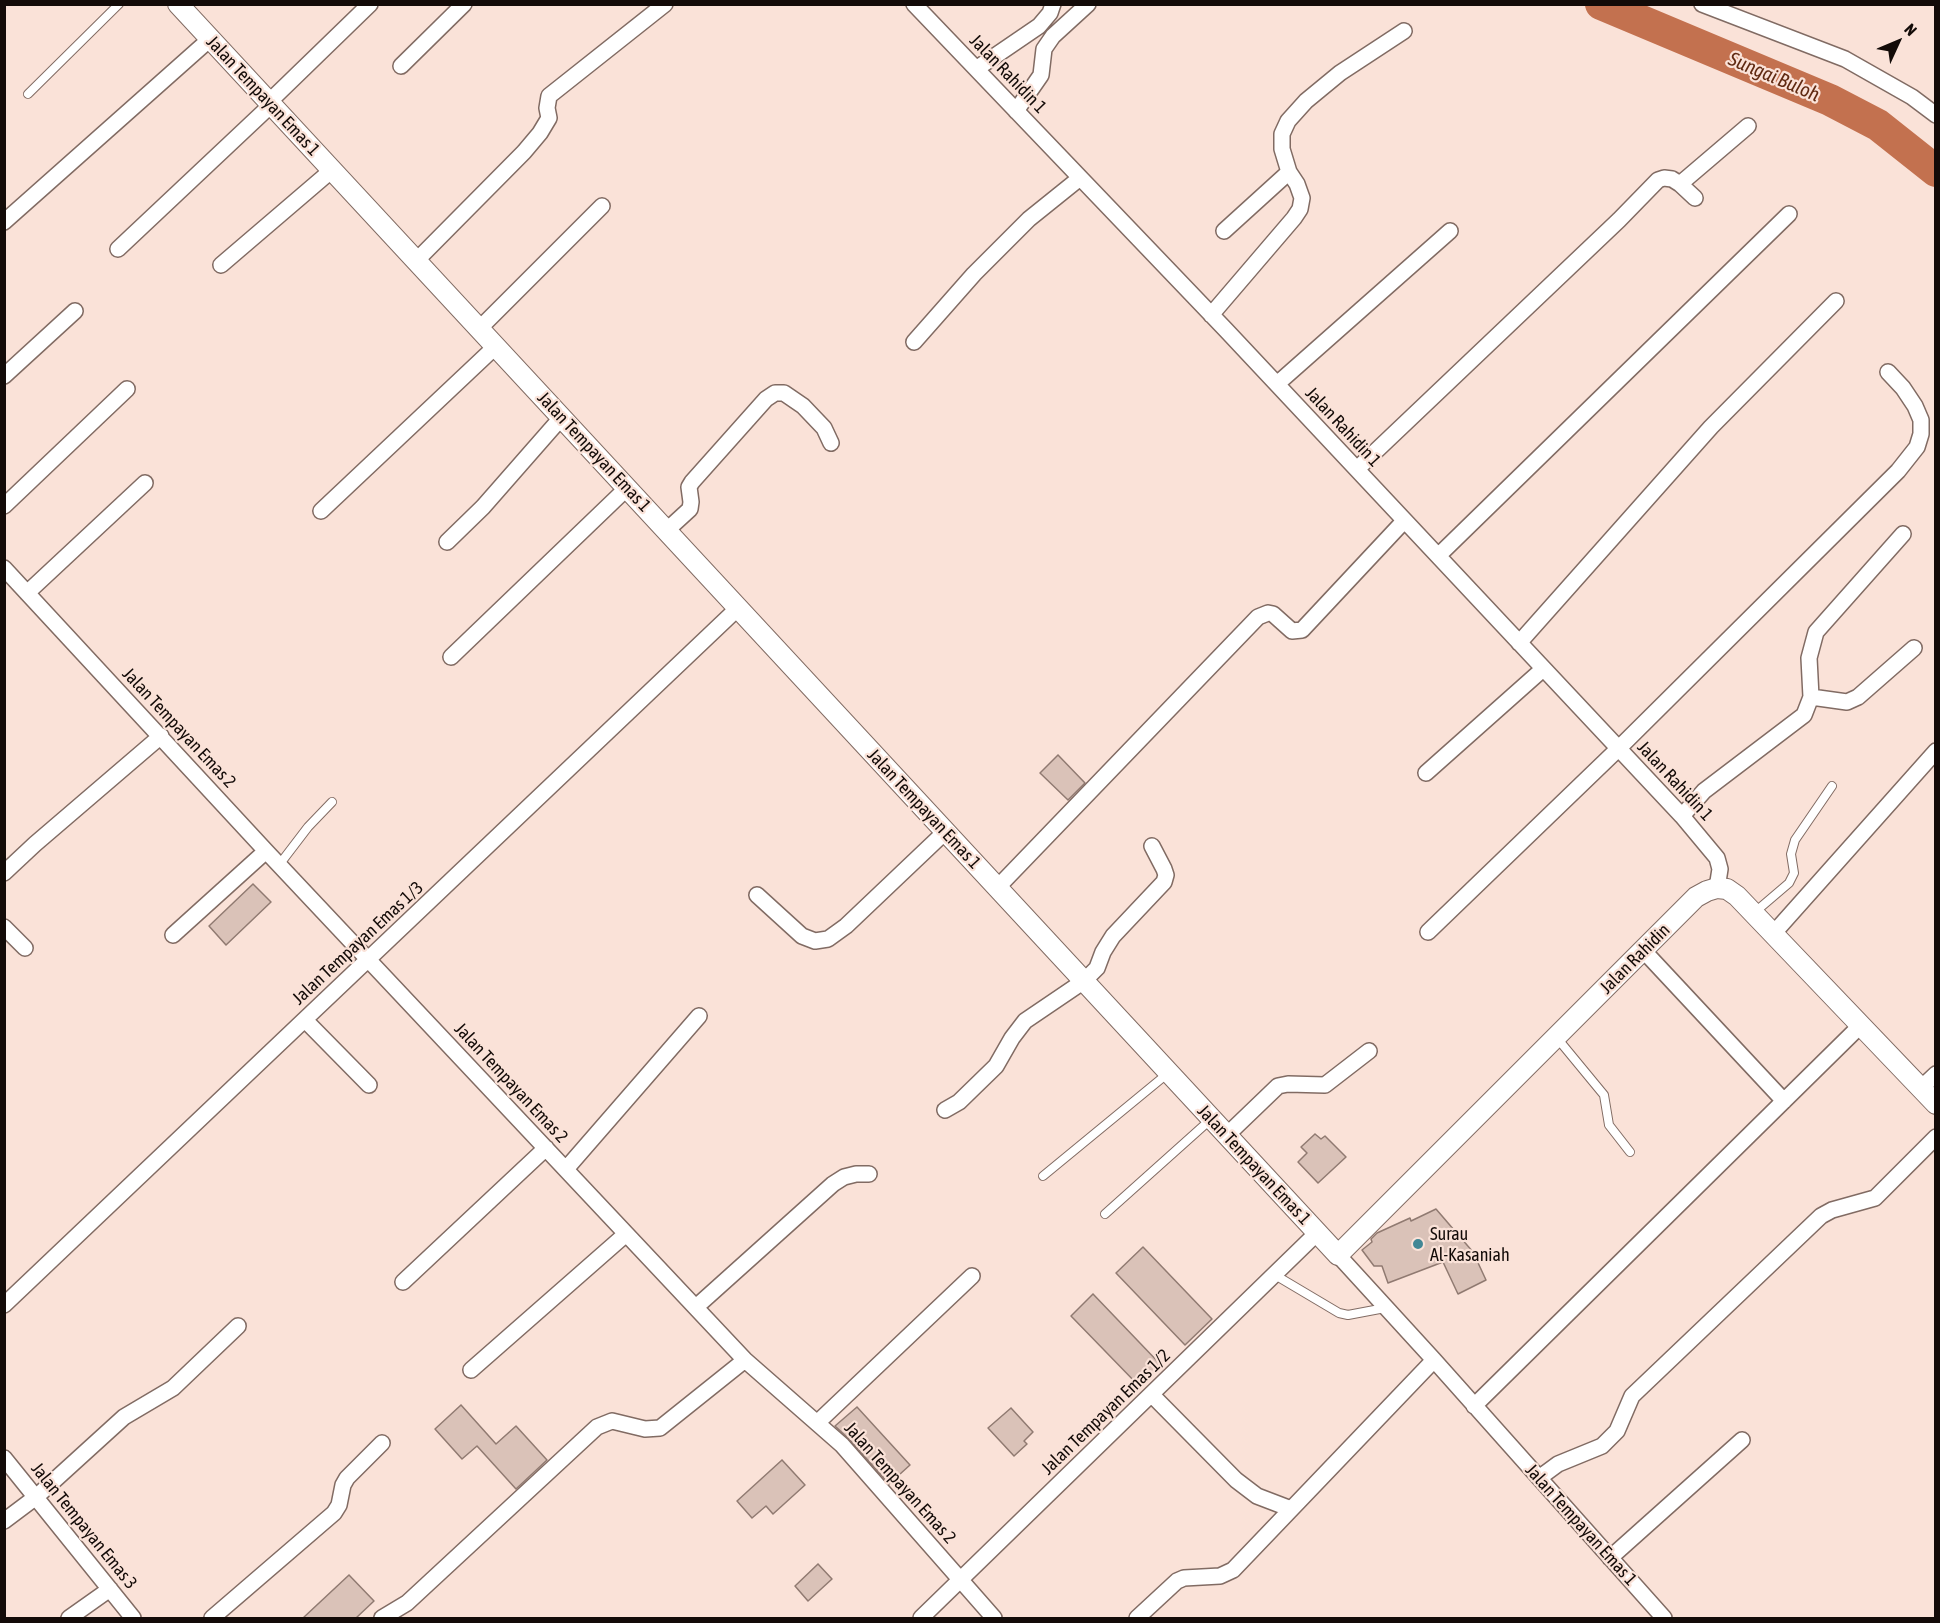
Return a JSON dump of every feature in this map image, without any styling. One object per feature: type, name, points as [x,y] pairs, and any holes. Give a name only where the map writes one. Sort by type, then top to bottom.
[{"type":"street","name":"Jalan Tempayan Emas 1","points":[[178,4],[1338,1255],[1664,1618]]},
{"type":"street","points":[[118,249],[270,104],[370,4]]},
{"type":"street","points":[[400,66],[464,4]]},
{"type":"street","points":[[416,261],[540,134],[549,118],[547,108],[549,96],[665,4]]},
{"type":"street","name":"Jalan Rahidin 1","points":[[914,4],[1277,384],[1682,816],[1717,858],[1720,868],[1717,888]]},
{"type":"street","points":[[976,69],[1039,26],[1050,13],[1053,4]]},
{"type":"street","points":[[1016,111],[1041,75],[1044,49],[1053,36],[1088,4]]},
{"type":"street","points":[[1702,4],[1845,60],[1912,97],[1935,115]]},
{"type":"street","points":[[1211,315],[1300,209],[1302,198],[1289,172],[1282,149],[1282,134],[1288,121],[1306,101],[1340,73],[1404,31]]},
{"type":"street","points":[[4,222],[210,39]]},
{"type":"street","points":[[1680,184],[1748,126]]},
{"type":"street","points":[[221,265],[332,170]]},
{"type":"street","points":[[1224,231],[1289,172]]},
{"type":"street","points":[[914,342],[974,274],[1021,227],[1080,178]]},
{"type":"street","points":[[1356,469],[1619,220],[1650,186],[1664,178],[1672,179],[1695,198]]},
{"type":"street","points":[[479,329],[602,206]]},
{"type":"street","points":[[1438,556],[1789,214]]},
{"type":"street","points":[[1277,384],[1450,231]]},
{"type":"street","points":[[1519,643],[1711,427],[1836,301]]},
{"type":"street","points":[[4,376],[75,311]]},
{"type":"street","points":[[321,511],[495,347]]},
{"type":"street","points":[[1428,932],[1618,749],[1898,471],[1917,447],[1921,434],[1921,420],[1903,388],[1888,372]]},
{"type":"street","points":[[4,506],[127,389]]},
{"type":"street","points":[[666,531],[692,505],[689,487],[692,482],[766,399],[775,393],[784,393],[794,399],[824,428],[831,442]]},
{"type":"street","points":[[447,542],[483,507],[561,418]]},
{"type":"street","points":[[27,592],[145,483]]},
{"type":"street","points":[[451,657],[627,488]]},
{"type":"street","points":[[997,888],[1258,617],[1268,613],[1273,614],[1292,631],[1302,630],[1404,521]]},
{"type":"street","points":[[1682,816],[1704,791],[1804,714],[1811,697],[1809,658],[1816,632],[1903,534]]},
{"type":"street","name":"Jalan Tempayan Emas 2","points":[[4,568],[279,865],[745,1360],[842,1444],[994,1618]]},
{"type":"street","name":"Jalan Tempayan Emas 1/3","points":[[4,1305],[738,608]]},
{"type":"street","points":[[1811,697],[1847,702],[1858,697],[1914,648]]},
{"type":"street","points":[[1426,773],[1543,669]]},
{"type":"street","points":[[4,873],[161,736]]},
{"type":"street","points":[[1773,934],[1935,751]]},
{"type":"street","points":[[757,895],[802,936],[815,941],[828,939],[846,926],[945,832]]},
{"type":"street","points":[[945,1110],[959,1102],[996,1066],[1011,1038],[1025,1021],[1084,981],[1097,968],[1113,936],[1164,882],[1166,875],[1164,869],[1152,846]]},
{"type":"street","points":[[173,935],[266,851]]},
{"type":"street","points":[[1717,888],[1727,889],[1737,896],[1935,1104]]},
{"type":"street","name":"Jalan Rahidin","points":[[1338,1255],[1696,897],[1717,888]]},
{"type":"street","points":[[4,927],[25,948]]},
{"type":"street","points":[[1643,950],[1784,1101]]},
{"type":"street","points":[[566,1169],[699,1016]]},
{"type":"street","points":[[305,1020],[369,1085]]},
{"type":"street","points":[[1474,1406],[1860,1026]]},
{"type":"street","points":[[1227,1136],[1278,1086],[1325,1085],[1369,1051]]},
{"type":"street","points":[[1920,1089],[1935,1074]]},
{"type":"street","points":[[1539,1478],[1558,1464],[1602,1446],[1617,1431],[1632,1396],[1821,1216],[1832,1210],[1875,1198],[1935,1137]]},
{"type":"street","points":[[403,1282],[546,1148]]},
{"type":"street","points":[[696,1307],[833,1184],[844,1176],[869,1174]]},
{"type":"street","name":"Jalan Tempayan Emas 1/2","points":[[921,1618],[1317,1233]]},
{"type":"street","points":[[471,1370],[627,1234]]},
{"type":"street","points":[[817,1423],[972,1276]]},
{"type":"street","points":[[4,1521],[36,1497],[124,1417],[173,1389],[238,1326]]},
{"type":"street","points":[[382,1618],[407,1603],[597,1427],[612,1421],[645,1429],[660,1428],[745,1360]]},
{"type":"street","points":[[1137,1618],[1177,1581],[1184,1578],[1220,1576],[1233,1570],[1434,1360]]},
{"type":"street","points":[[1152,1395],[1236,1480],[1257,1496],[1291,1509]]},
{"type":"street","points":[[1610,1558],[1742,1440]]},
{"type":"street","points":[[212,1618],[334,1513],[339,1505],[343,1485],[347,1478],[382,1443]]},
{"type":"street","name":"Jalan Tempayan Emas 3","points":[[4,1458],[133,1618]]},
{"type":"street","points":[[69,1618],[110,1589]]},
{"type":"lane","points":[[28,94],[119,4]]},
{"type":"lane","points":[[1754,913],[1790,883],[1794,873],[1791,854],[1795,840],[1832,786]]},
{"type":"lane","points":[[279,865],[308,826],[332,802]]},
{"type":"lane","points":[[1557,1038],[1604,1095],[1609,1125],[1630,1152]]},
{"type":"lane","points":[[1043,1176],[1168,1073]]},
{"type":"lane","points":[[1105,1214],[1212,1119]]},
{"type":"lane","points":[[1275,1275],[1339,1313],[1348,1315],[1386,1308]]},
{"type":"building","points":[[1058,755],[1085,783],[1068,800],[1040,773]]},
{"type":"building","points":[[253,884],[271,902],[226,945],[209,926]]},
{"type":"building","points":[[1315,1134],[1321,1139],[1325,1136],[1346,1157],[1318,1183],[1298,1162],[1307,1153],[1301,1147]]},
{"type":"building","name":"Surau Al-Kasaniah","points":[[1436,1209],[1473,1252],[1486,1280],[1458,1294],[1443,1262],[1388,1283],[1382,1266],[1374,1266],[1362,1250],[1372,1242],[1371,1239],[1377,1233]]},
{"type":"building","points":[[1143,1247],[1212,1319],[1185,1345],[1116,1273]]},
{"type":"building","points":[[1093,1294],[1161,1365],[1139,1386],[1071,1316]]},
{"type":"building","points":[[461,1405],[496,1444],[516,1426],[547,1460],[516,1489],[477,1446],[462,1459],[435,1429]]},
{"type":"building","points":[[857,1407],[910,1465],[889,1484],[835,1426]]},
{"type":"building","points":[[1011,1408],[1033,1432],[1024,1441],[1027,1444],[1014,1456],[988,1428]]},
{"type":"building","points":[[782,1460],[805,1485],[773,1514],[766,1506],[752,1518],[737,1501]]},
{"type":"building","points":[[818,1564],[832,1579],[808,1601],[795,1586]]},
{"type":"building","points":[[349,1575],[374,1601],[356,1618],[303,1618]]},
{"type":"waterway","name":"Sungai Buloh","points":[[1601,4],[1830,100],[1878,125],[1936,171]]},
{"type":"place","name":"Surau Al-Kasaniah","points":[[1418,1244]]}]
